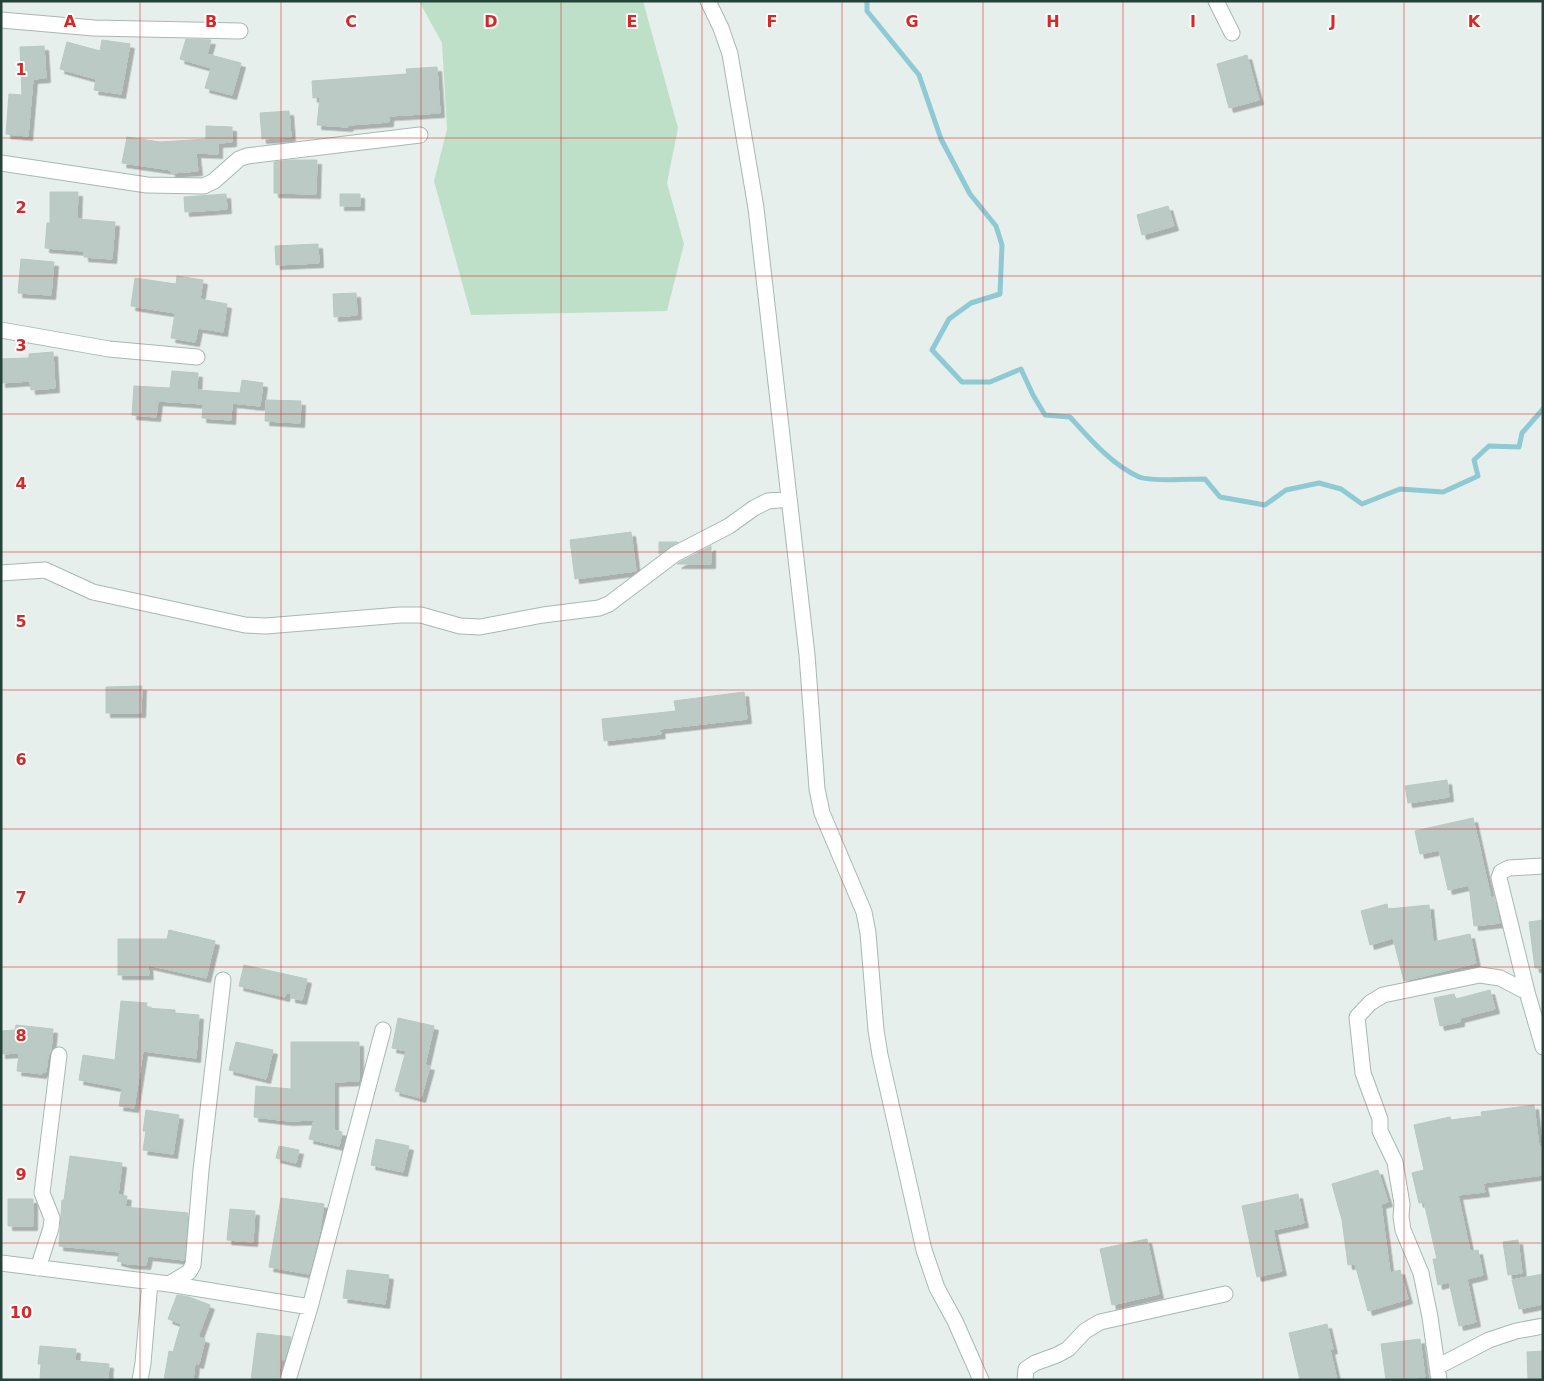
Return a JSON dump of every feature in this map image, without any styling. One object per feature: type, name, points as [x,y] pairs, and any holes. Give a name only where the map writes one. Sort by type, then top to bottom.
[{"type":"street","points":[[708,1],[721,28],[730,54],[756,208],[808,656],[816,789],[822,813],[864,912],[868,933],[877,1038],[924,1250],[938,1288],[981,1380]]},
{"type":"street","points":[[1216,1],[1232,33]]},
{"type":"street","points":[[1,20],[94,28],[240,31]]},
{"type":"street","points":[[1,163],[147,185],[204,186],[214,181],[239,159],[246,156],[420,134]]},
{"type":"street","points":[[1,330],[109,349],[197,357]]},
{"type":"street","points":[[1,573],[45,570],[93,592],[246,626],[421,615],[460,626],[480,627],[543,615],[598,608],[609,604],[675,554],[729,526],[754,508],[768,501],[790,499]]},
{"type":"street","points":[[1543,866],[1509,868],[1501,872],[1499,878],[1527,992],[1543,1047]]},
{"type":"street","points":[[1527,992],[1500,978],[1480,975],[1383,995],[1370,1003],[1357,1017],[1363,1073],[1380,1119],[1380,1131],[1395,1162],[1402,1204],[1403,1230],[1421,1273],[1438,1373],[1489,1340],[1516,1331],[1543,1326]]},
{"type":"street","points":[[169,1284],[189,1272],[193,1265],[201,1170],[223,980]]},
{"type":"street","points":[[288,1380],[310,1307],[383,1030]]},
{"type":"street","points":[[38,1268],[51,1228],[52,1218],[42,1193],[59,1055]]},
{"type":"street","points":[[1,1263],[169,1284],[310,1307]]},
{"type":"street","points":[[140,1380],[150,1282]]},
{"type":"street","points":[[1025,1380],[1026,1369],[1035,1362],[1057,1355],[1068,1349],[1085,1331],[1100,1322],[1225,1294]]},
{"type":"green space","points":[[419,1],[643,1],[678,128],[667,183],[684,244],[667,311],[471,315],[434,181],[447,129],[442,43]]},
{"type":"building","points":[[186,39],[211,40],[207,54],[241,63],[232,95],[205,88],[211,68],[180,59]]},
{"type":"building","points":[[102,40],[130,44],[121,94],[94,90],[96,79],[60,69],[67,42],[100,51]]},
{"type":"building","points":[[44,46],[46,78],[33,79],[28,136],[6,134],[9,94],[22,95],[20,47]]},
{"type":"building","points":[[1247,55],[1259,100],[1229,108],[1217,64]]},
{"type":"building","points":[[437,67],[440,113],[389,116],[389,122],[349,125],[348,127],[317,125],[320,97],[313,98],[312,81],[407,74],[406,69]]},
{"type":"building","points":[[289,111],[291,137],[262,139],[260,113]]},
{"type":"building","points":[[206,126],[232,127],[232,142],[218,143],[218,154],[196,153],[198,171],[171,173],[171,170],[122,163],[127,137],[160,142],[206,139]]},
{"type":"building","points":[[317,160],[316,194],[274,193],[274,162]]},
{"type":"building","points":[[50,192],[78,192],[77,219],[115,222],[112,259],[84,257],[84,251],[45,248],[47,223],[50,223]]},
{"type":"building","points":[[226,194],[227,209],[185,212],[184,197]]},
{"type":"building","points":[[340,194],[360,194],[360,206],[340,206]]},
{"type":"building","points":[[1168,206],[1174,226],[1142,235],[1137,215]]},
{"type":"building","points":[[318,244],[319,263],[276,265],[275,246]]},
{"type":"building","points":[[21,259],[54,262],[51,295],[18,293]]},
{"type":"building","points":[[177,276],[203,280],[200,299],[227,304],[223,332],[198,328],[195,342],[171,338],[175,313],[131,306],[135,278],[176,284]]},
{"type":"building","points":[[356,293],[357,315],[334,317],[333,294]]},
{"type":"building","points":[[53,352],[55,388],[31,390],[30,381],[1,383],[1,359],[29,358],[29,354]]},
{"type":"building","points":[[172,371],[198,373],[197,390],[240,393],[242,380],[263,383],[260,406],[232,403],[231,420],[202,418],[203,404],[158,401],[156,417],[132,415],[134,386],[170,388]]},
{"type":"building","points":[[266,400],[301,401],[300,423],[265,421]]},
{"type":"building","points":[[631,532],[636,571],[575,579],[570,540]]},
{"type":"building","points":[[659,542],[678,542],[659,554]]},
{"type":"building","points":[[711,546],[711,564],[677,564],[680,562]]},
{"type":"building","points":[[142,686],[141,713],[106,713],[106,687]]},
{"type":"building","points":[[744,692],[747,719],[660,729],[661,734],[604,741],[602,719],[676,711],[674,701]]},
{"type":"building","points":[[1447,780],[1449,797],[1408,803],[1405,786]]},
{"type":"building","points":[[1473,818],[1491,898],[1494,897],[1500,923],[1474,926],[1469,885],[1448,890],[1439,850],[1420,854],[1415,831]]},
{"type":"building","points":[[1387,904],[1388,909],[1429,905],[1433,942],[1470,934],[1476,963],[1404,981],[1393,938],[1370,945],[1361,911]]},
{"type":"building","points":[[1543,920],[1543,968],[1535,968],[1529,922]]},
{"type":"building","points":[[169,930],[215,941],[206,978],[148,965],[149,975],[118,975],[118,939],[167,939]]},
{"type":"building","points":[[244,965],[307,979],[302,1000],[291,998],[291,993],[286,993],[285,997],[239,986]]},
{"type":"building","points":[[1490,990],[1495,1009],[1460,1018],[1460,1022],[1440,1026],[1434,998],[1454,994],[1456,999]]},
{"type":"building","points":[[121,1001],[147,1003],[146,1008],[175,1010],[175,1013],[199,1015],[196,1058],[143,1051],[134,1108],[119,1106],[122,1088],[79,1080],[83,1055],[115,1060]]},
{"type":"building","points":[[398,1018],[434,1026],[425,1065],[430,1066],[421,1098],[395,1091],[406,1051],[392,1048]]},
{"type":"building","points":[[16,1025],[53,1029],[46,1072],[42,1072],[42,1074],[17,1071],[19,1053],[1,1054],[1,1031],[15,1030]]},
{"type":"building","points":[[236,1042],[273,1050],[266,1079],[229,1070]]},
{"type":"building","points":[[291,1042],[359,1042],[359,1081],[334,1082],[334,1130],[342,1132],[339,1146],[309,1139],[314,1120],[289,1121],[254,1117],[256,1086],[291,1089]]},
{"type":"building","points":[[1534,1105],[1539,1147],[1542,1147],[1543,1175],[1483,1183],[1485,1192],[1458,1195],[1470,1251],[1478,1250],[1483,1275],[1467,1279],[1476,1322],[1459,1326],[1449,1282],[1438,1285],[1433,1259],[1437,1259],[1424,1202],[1419,1203],[1412,1173],[1424,1170],[1414,1125],[1450,1117],[1451,1120],[1482,1116],[1481,1112]]},
{"type":"building","points":[[146,1110],[179,1115],[173,1154],[143,1150],[146,1131],[143,1131]]},
{"type":"building","points":[[376,1139],[409,1146],[403,1172],[371,1165]]},
{"type":"building","points":[[279,1146],[299,1150],[296,1163],[276,1158]]},
{"type":"building","points":[[70,1156],[122,1163],[118,1195],[127,1196],[125,1207],[188,1213],[184,1260],[148,1256],[146,1265],[128,1264],[117,1261],[120,1252],[59,1246],[62,1200],[64,1200]]},
{"type":"building","points":[[1378,1170],[1388,1202],[1381,1204],[1390,1273],[1400,1270],[1408,1299],[1368,1311],[1355,1264],[1348,1265],[1342,1220],[1332,1184]]},
{"type":"building","points":[[1298,1194],[1304,1223],[1273,1230],[1282,1271],[1257,1277],[1242,1206]]},
{"type":"building","points":[[281,1198],[324,1204],[320,1230],[309,1274],[269,1267]]},
{"type":"building","points":[[8,1199],[33,1199],[33,1226],[8,1226]]},
{"type":"building","points":[[230,1209],[255,1211],[253,1242],[227,1240]]},
{"type":"building","points":[[1147,1239],[1159,1294],[1112,1305],[1100,1249]]},
{"type":"building","points":[[1518,1240],[1522,1273],[1508,1275],[1503,1242]]},
{"type":"building","points":[[347,1270],[389,1275],[385,1304],[343,1298]]},
{"type":"building","points":[[1543,1274],[1543,1304],[1519,1309],[1512,1280]]},
{"type":"building","points":[[177,1295],[189,1297],[210,1305],[198,1337],[205,1339],[199,1364],[195,1363],[193,1380],[164,1380],[169,1351],[173,1352],[181,1324],[168,1319]]},
{"type":"building","points":[[1327,1324],[1333,1349],[1330,1350],[1337,1380],[1300,1380],[1289,1333]]},
{"type":"building","points":[[257,1333],[291,1337],[284,1360],[280,1359],[279,1380],[251,1380]]},
{"type":"building","points":[[1420,1339],[1425,1377],[1386,1380],[1381,1344]]},
{"type":"building","points":[[40,1346],[76,1349],[75,1361],[109,1364],[108,1380],[40,1380],[41,1364],[38,1364]]},
{"type":"building","points":[[1543,1351],[1543,1380],[1528,1380],[1527,1352]]},
{"type":"waterway","points":[[867,1],[867,11],[919,75],[941,139],[970,194],[996,226],[1002,245],[1000,294],[971,303],[949,319],[932,350],[962,382],[990,382],[1021,369],[1045,415],[1070,417],[1102,450],[1129,472],[1145,479],[1205,479],[1220,497],[1265,505],[1286,490],[1319,483],[1341,489],[1362,504],[1400,489],[1443,492],[1478,476],[1474,460],[1489,446],[1519,447],[1522,433],[1543,409]]}]
